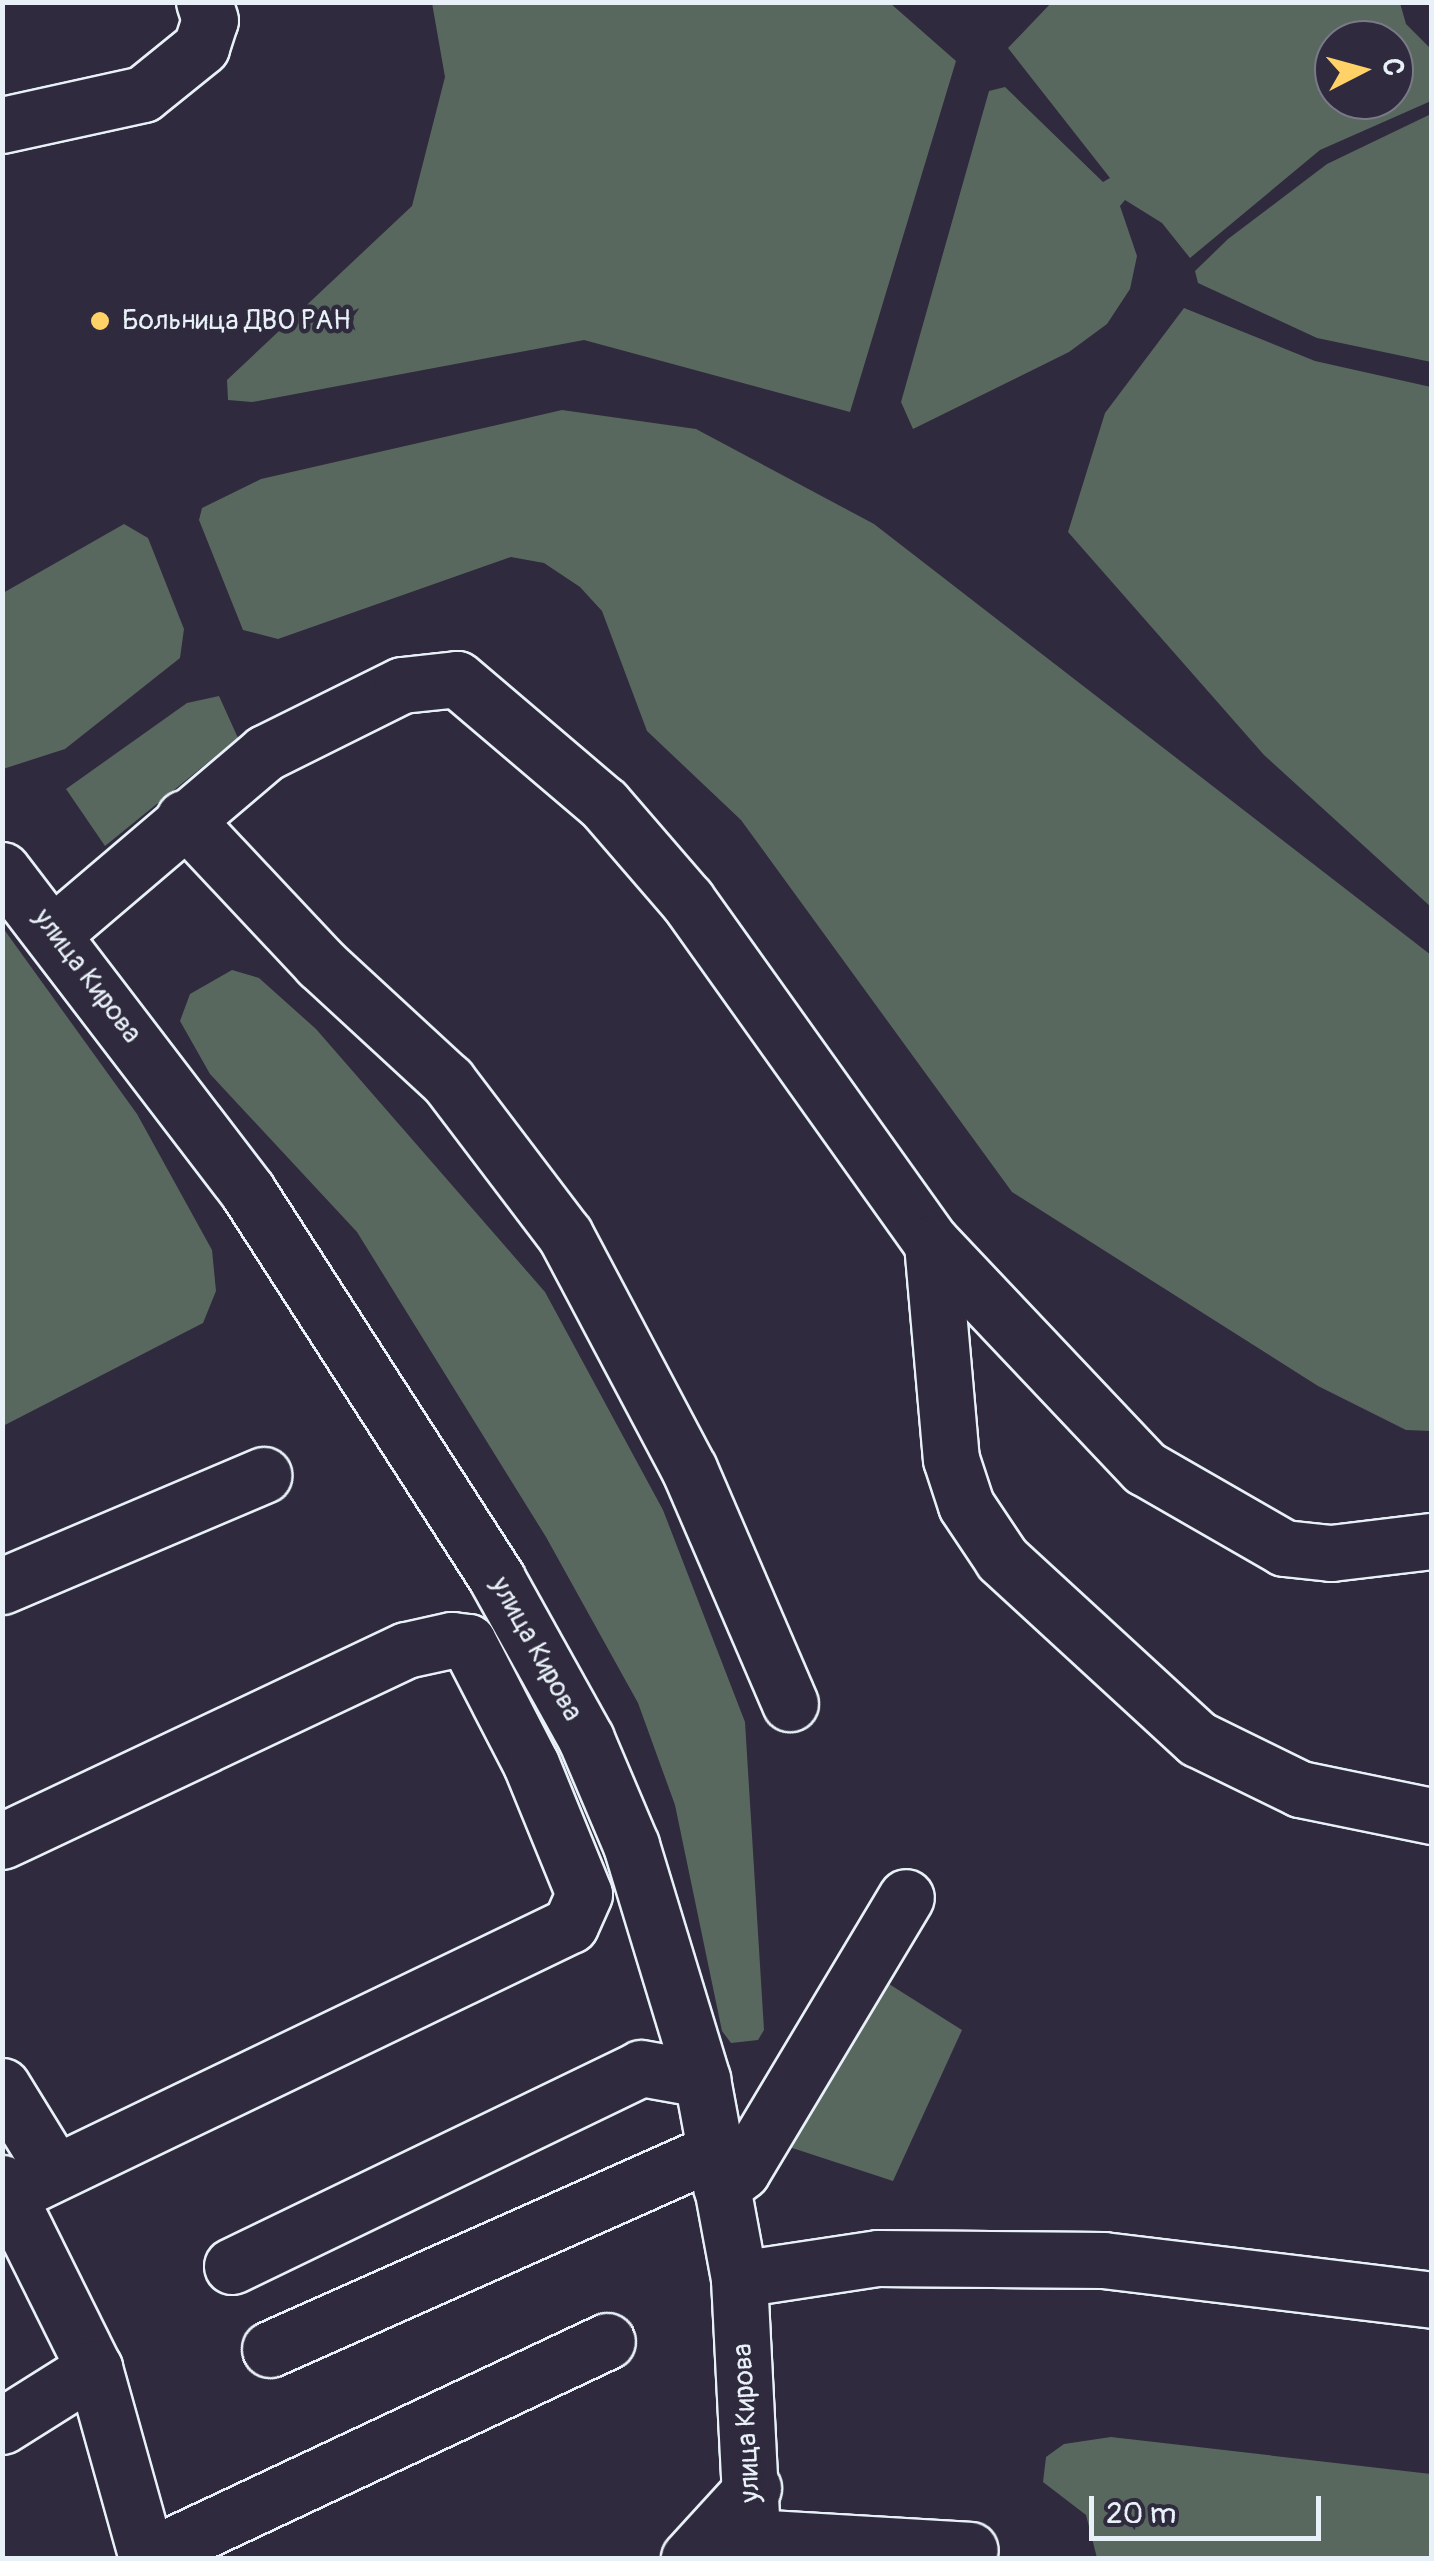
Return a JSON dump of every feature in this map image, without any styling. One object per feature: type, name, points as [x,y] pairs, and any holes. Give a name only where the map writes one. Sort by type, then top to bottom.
[{"type":"street","points":[[2,126],[142,94],[201,47],[210,20],[204,2]]},
{"type":"street","points":[[56,931],[184,818],[265,753],[402,685],[458,679],[604,804],[687,900],[932,1243],[1144,1468],[1284,1548],[1332,1553],[1432,1541]]},
{"type":"street","points":[[184,818],[320,964],[448,1081],[565,1235],[688,1470],[790,1703]]},
{"type":"street","name":"улица Кирова","points":[[2,870],[56,931],[248,1192],[498,1579],[586,1739],[631,1845],[702,2079],[738,2279],[753,2528]]},
{"type":"street","points":[[932,1243],[951,1459],[966,1505],[1002,1559],[1198,1739],[1300,1789],[1432,1816]]},
{"type":"street","points":[[2,1586],[263,1475]]},
{"type":"street","points":[[2,1841],[432,1642],[468,1642],[531,1764],[584,1894],[570,1925],[22,2182]]},
{"type":"street","points":[[531,1764],[586,1739]]},
{"type":"street","points":[[270,2349],[718,2168],[742,2171],[906,1897]]},
{"type":"street","points":[[232,2266],[641,2068],[702,2079]]},
{"type":"street","points":[[2,2086],[22,2182],[94,2368],[147,2558],[608,2341]]},
{"type":"street","points":[[738,2279],[878,2258],[1103,2260],[1432,2300]]},
{"type":"street","points":[[2,2426],[94,2368]]},
{"type":"street","points":[[690,2558],[753,2528],[970,2550]]},
{"type":"green space","points":[[1052,2],[1400,3],[1405,20],[1314,20],[1314,120],[1388,120],[1320,150],[1190,258],[1162,223],[1125,200],[1120,206],[1137,256],[1130,289],[1107,324],[1069,352],[913,429],[901,402],[989,91],[1005,87],[1103,182],[1110,178],[1008,48]]},
{"type":"green space","points":[[432,3],[890,3],[956,61],[850,412],[584,340],[252,402],[228,400],[227,380],[412,206],[445,77]]},
{"type":"green space","points":[[1414,32],[1431,49],[1431,101],[1414,109]]},
{"type":"green space","points":[[1431,114],[1431,362],[1317,338],[1198,283],[1195,271],[1228,239],[1327,164]]},
{"type":"green space","points":[[1184,308],[1315,361],[1431,387],[1431,907],[1264,755],[1068,532],[1105,413]]},
{"type":"green space","points":[[562,410],[696,429],[874,524],[1431,955],[1431,1431],[1406,1430],[1318,1386],[1012,1192],[741,820],[647,731],[602,611],[580,587],[544,563],[511,557],[278,639],[243,630],[199,520],[202,508],[261,479]]},
{"type":"green space","points":[[124,524],[148,538],[184,629],[180,658],[65,749],[3,769],[3,593]]},
{"type":"green space","points":[[219,696],[238,738],[105,846],[66,789],[187,703]]},
{"type":"green space","points":[[3,928],[137,1114],[212,1250],[216,1291],[203,1323],[3,1426]]},
{"type":"green space","points":[[232,970],[259,978],[316,1029],[545,1292],[663,1510],[745,1722],[764,2030],[758,2040],[731,2043],[722,2031],[675,1805],[638,1703],[546,1537],[357,1232],[210,1074],[180,1021],[190,994]]},
{"type":"green space","points":[[870,1972],[962,2030],[893,2181],[774,2142]]},
{"type":"green space","points":[[1111,2437],[1431,2474],[1431,2558],[1097,2558],[1086,2515],[1043,2482],[1046,2457],[1064,2444]]},
{"type":"place","name":"Больница ДВО РАН","points":[[100,321]]}]
